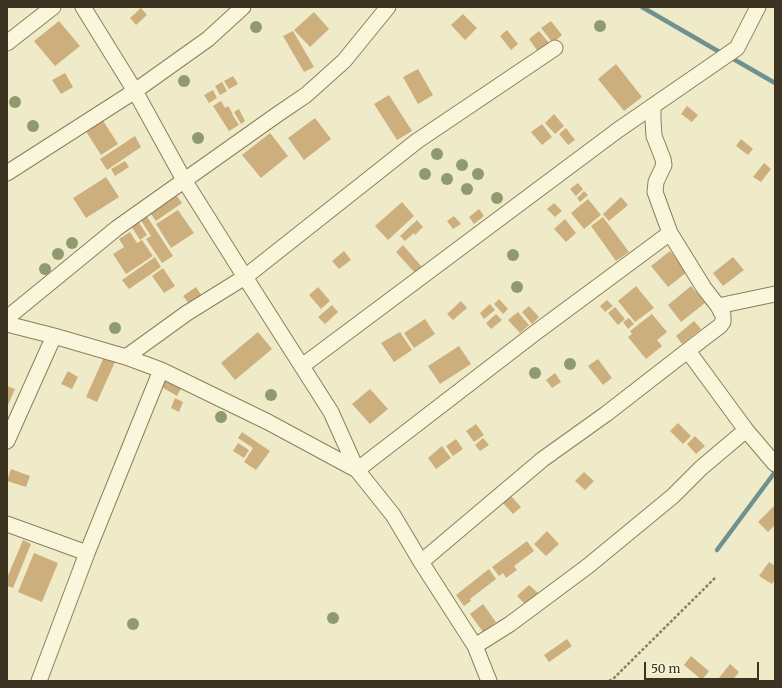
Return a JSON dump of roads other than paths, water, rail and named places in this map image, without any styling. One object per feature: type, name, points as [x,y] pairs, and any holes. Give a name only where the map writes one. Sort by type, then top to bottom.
[{"type":"street","points":[[7,42],[53,7]]},
{"type":"street","points":[[83,7],[135,91],[184,180],[331,412],[357,470],[393,514],[421,562],[475,646],[489,681]]},
{"type":"street","points":[[7,173],[135,91],[208,39],[243,7]]},
{"type":"street","points":[[7,318],[117,228],[306,95],[344,61],[388,7]]},
{"type":"street","points":[[302,366],[612,134],[737,48],[758,7]]},
{"type":"street","points":[[126,357],[187,313],[245,277],[417,141],[555,48]]},
{"type":"street","points":[[421,562],[543,459],[606,414],[720,326],[723,322],[723,315],[718,306],[704,288],[670,233],[655,192],[656,182],[664,165],[654,136],[652,120],[653,106]]},
{"type":"street","points":[[357,470],[535,333],[670,233]]},
{"type":"street","points":[[718,306],[775,294]]},
{"type":"street","points":[[7,324],[126,357],[161,370],[268,422],[357,470]]},
{"type":"street","points":[[7,441],[54,336]]},
{"type":"street","points":[[688,351],[746,430],[775,464]]},
{"type":"street","points":[[39,681],[86,553],[161,370]]},
{"type":"street","points":[[475,646],[510,624],[594,562],[673,496],[701,468],[746,430]]},
{"type":"street","points":[[7,524],[86,553]]},
{"type":"waterway","points":[[642,7],[723,54]]},
{"type":"waterway","points":[[730,57],[775,83]]},
{"type":"waterway","points":[[717,550],[775,472]]}]
